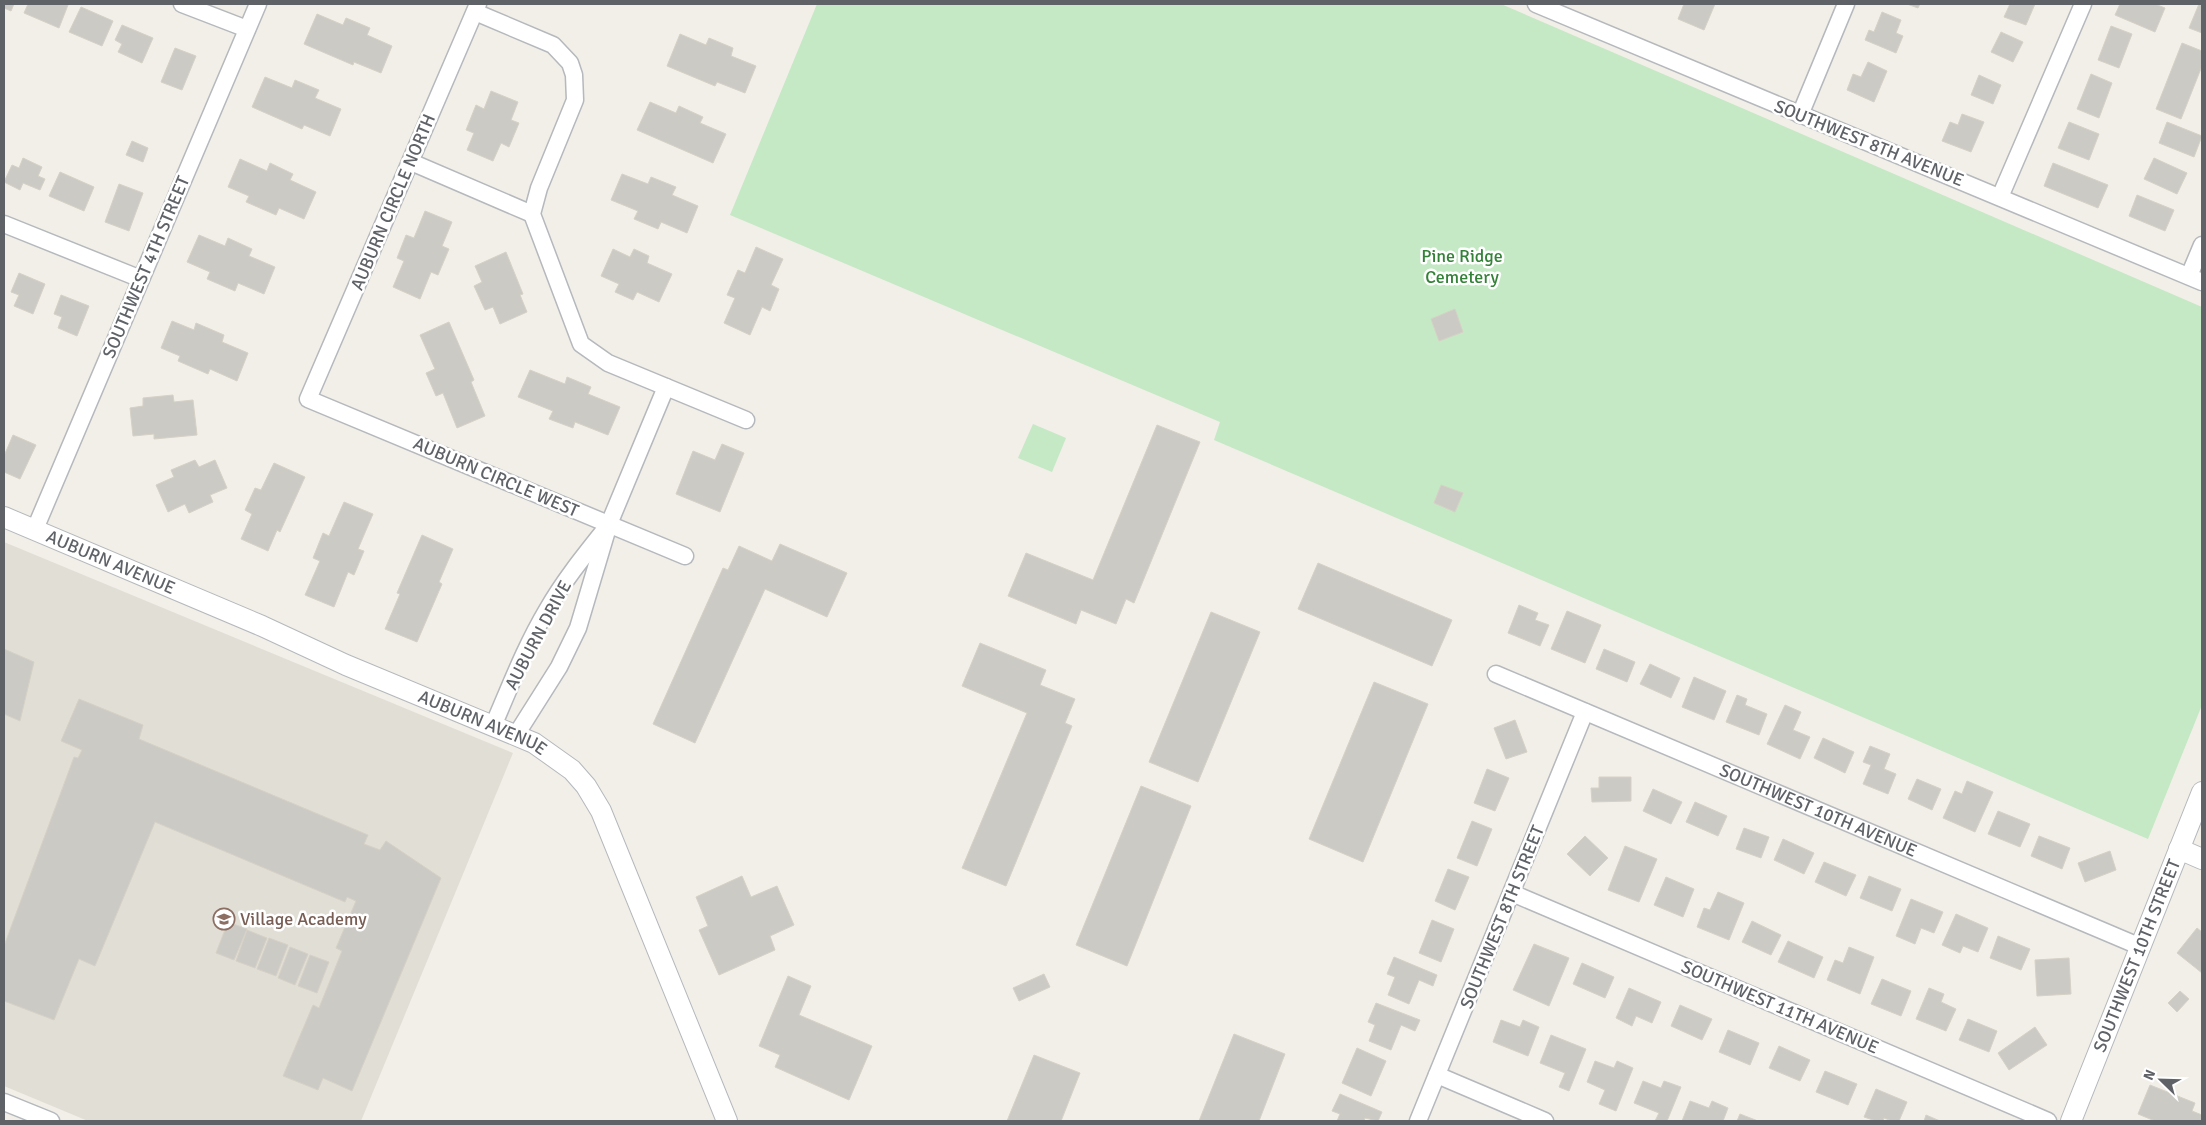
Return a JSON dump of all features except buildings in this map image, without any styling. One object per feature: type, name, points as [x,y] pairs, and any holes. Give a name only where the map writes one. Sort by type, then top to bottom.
[{"type":"street","points":[[182,4],[247,30]]},
{"type":"street","name":"SOUTHWEST 4TH STREET","points":[[35,530],[258,4]]},
{"type":"street","name":"SOUTHWEST 8TH AVENUE","points":[[1536,4],[2196,279]]},
{"type":"street","points":[[1800,115],[1846,4]]},
{"type":"street","points":[[2000,197],[2083,4]]},
{"type":"street","points":[[476,8],[553,45],[570,63],[574,75],[575,100],[539,188],[532,214],[581,344],[608,363],[746,420]]},
{"type":"street","name":"AUBURN CIRCLE NORTH","points":[[308,399],[476,8]]},
{"type":"street","points":[[410,162],[532,214]]},
{"type":"street","points":[[4,224],[141,279]]},
{"type":"street","points":[[2196,279],[2202,245]]},
{"type":"street","name":"AUBURN DRIVE","points":[[516,735],[559,667],[578,628],[609,524],[666,386]]},
{"type":"street","name":"AUBURN CIRCLE WEST","points":[[308,399],[685,556]]},
{"type":"street","name":"AUBURN AVENUE","points":[[4,517],[262,626],[346,665],[516,735],[546,750],[572,770],[586,786],[601,811],[727,1121]]},
{"type":"street","name":"AUBURN DRIVE","points":[[493,726],[546,611],[571,572],[609,524]]},
{"type":"street","name":"SOUTHWEST 10TH AVENUE","points":[[1496,674],[2141,947]]},
{"type":"street","name":"SOUTHWEST 8TH STREET","points":[[1418,1121],[1585,712]]},
{"type":"street","name":"SOUTHWEST 10TH STREET","points":[[2071,1121],[2202,792]]},
{"type":"street","points":[[2179,849],[2202,859]]},
{"type":"street","name":"SOUTHWEST 11TH AVENUE","points":[[1512,893],[2048,1121]]},
{"type":"street","points":[[1437,1075],[1545,1121]]},
{"type":"street","points":[[4,1102],[51,1121]]},
{"type":"shaded area","name":"Village Academy","points":[[4,542],[513,753],[361,1121],[88,1121],[4,1086]]},
{"type":"green space","name":"Pine Ridge Cemetery","points":[[817,4],[1501,4],[2202,307],[2202,705],[2148,839],[1214,440],[1220,422],[730,215]]},
{"type":"green space","points":[[1033,424],[1066,438],[1052,472],[1018,458]]},
{"type":"place","name":"Village Academy","points":[[224,919]]}]
